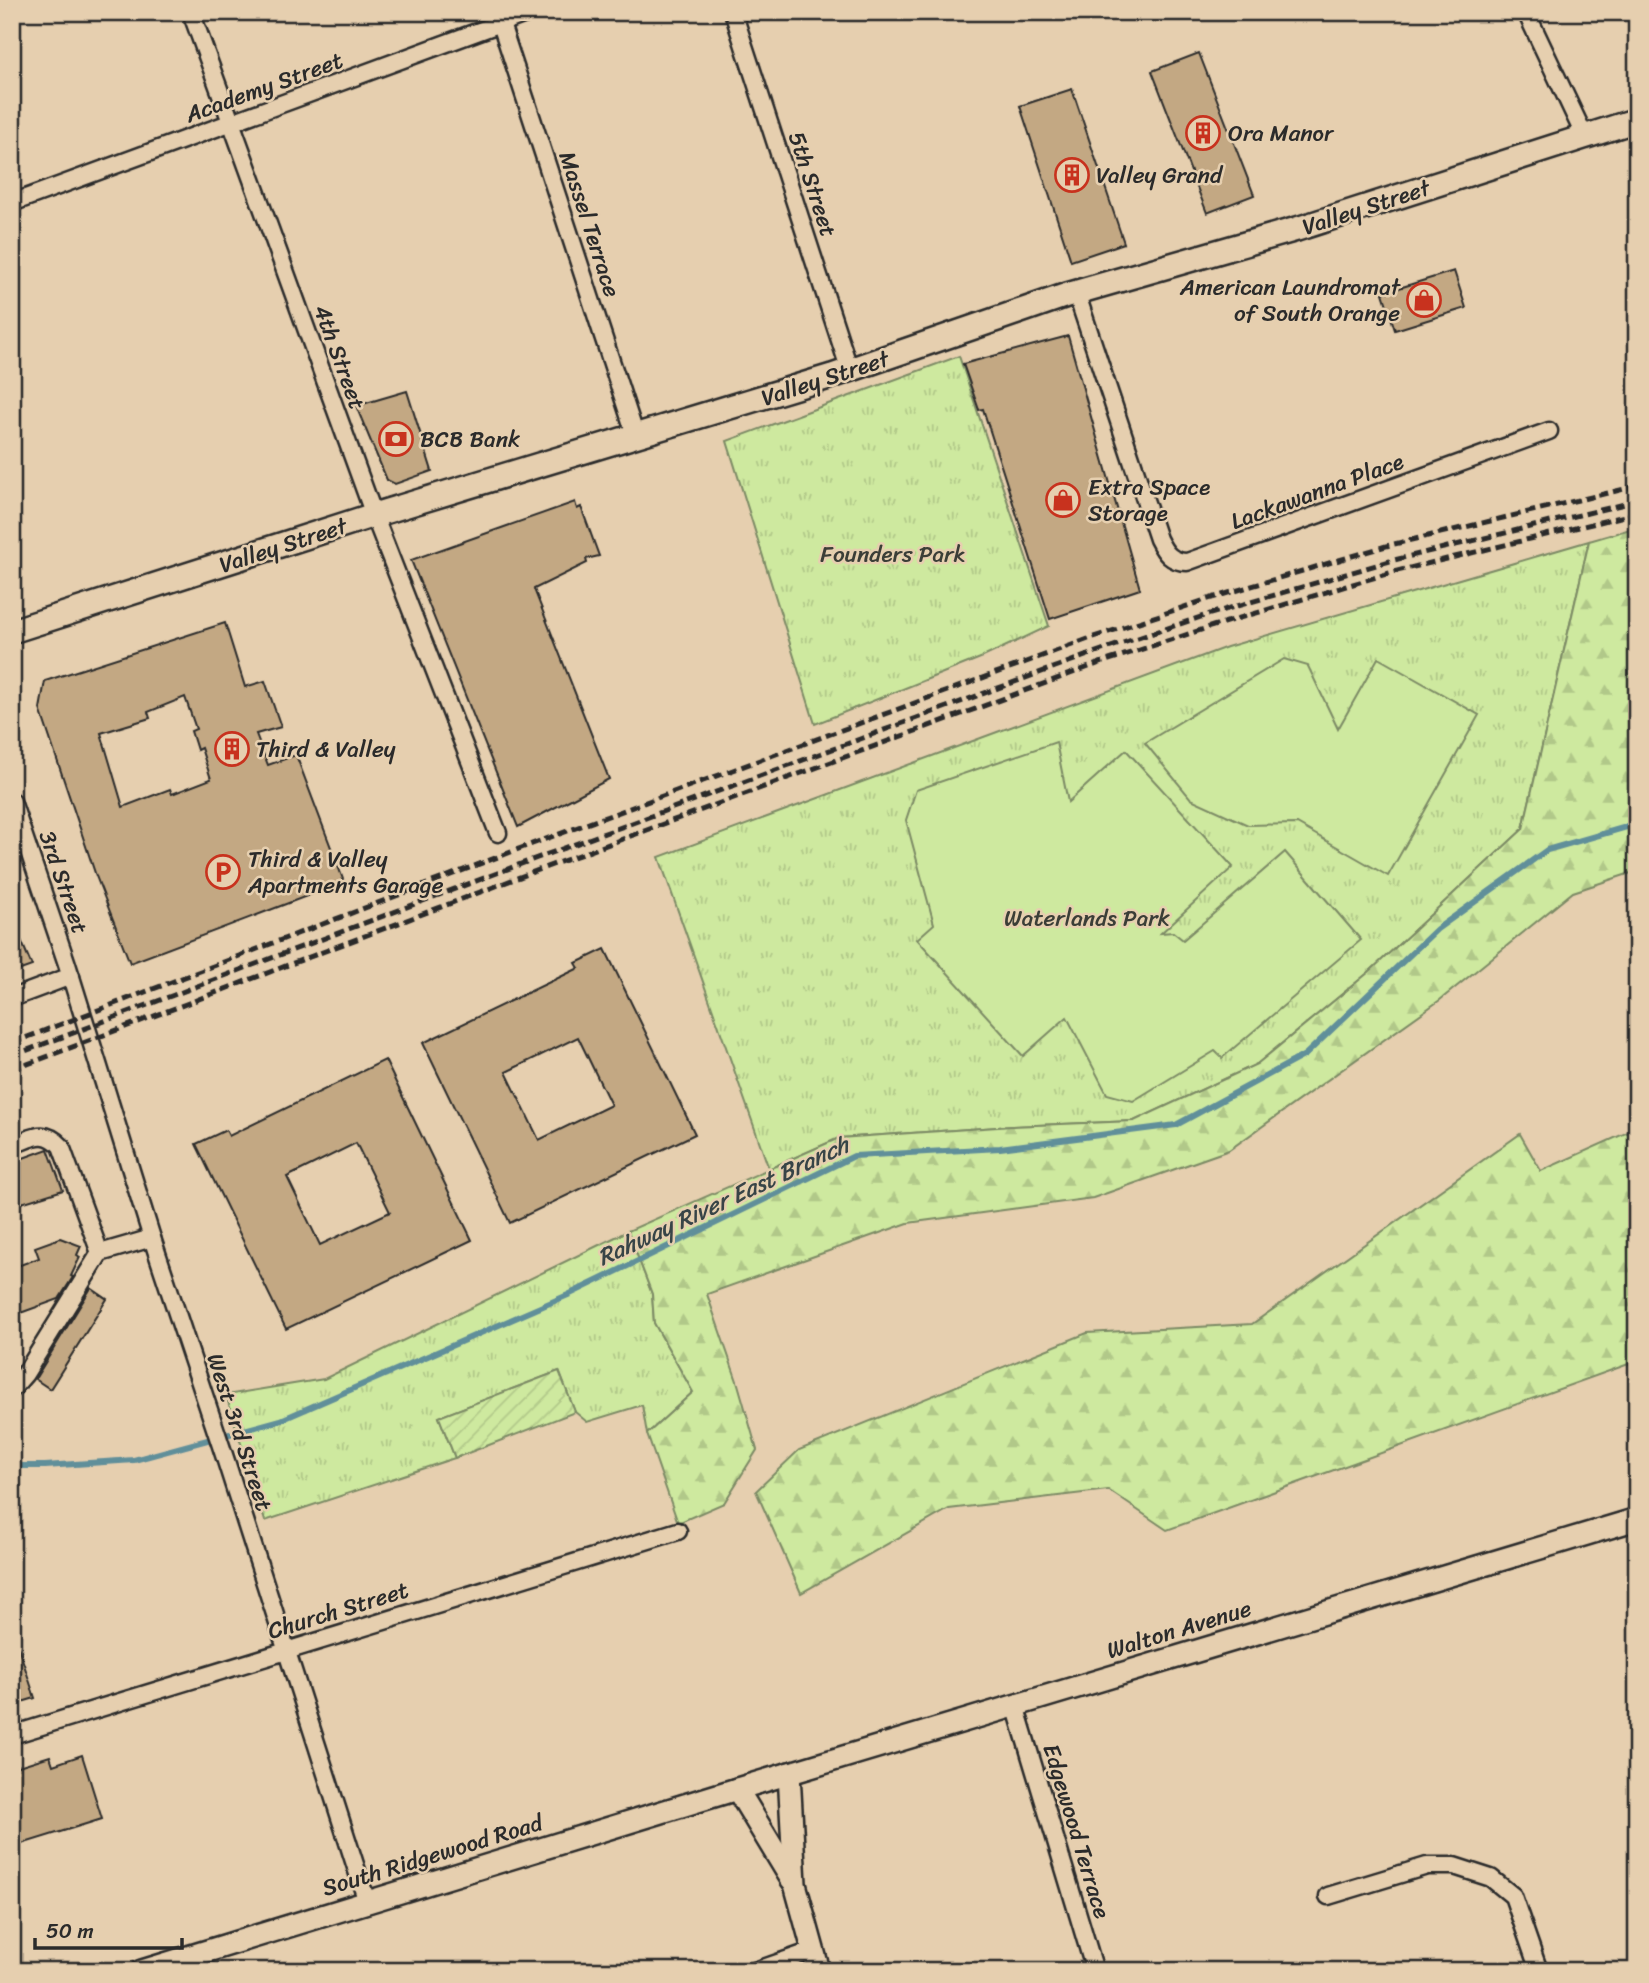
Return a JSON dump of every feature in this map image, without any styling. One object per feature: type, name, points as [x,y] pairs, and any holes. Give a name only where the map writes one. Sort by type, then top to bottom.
[{"type":"main road","name":"Valley Street","points":[[12,631],[374,515],[850,371],[1076,292],[1297,229],[1637,120]]},
{"type":"street","name":"4th Street","points":[[191,12],[374,515],[498,833]]},
{"type":"street","name":"Academy Street","points":[[12,203],[531,12]]},
{"type":"street","name":"5th Street","points":[[733,12],[850,371]]},
{"type":"street","points":[[1526,12],[1585,137]]},
{"type":"street","name":"Massel Terrace","points":[[501,24],[636,437]]},
{"type":"street","name":"Lackawanna Place","points":[[1076,292],[1158,539],[1165,552],[1176,562],[1186,562],[1549,431]]},
{"type":"street","name":"3rd Street","points":[[12,802],[71,976]]},
{"type":"street","points":[[12,998],[71,976]]},
{"type":"street","name":"West 3rd Street","points":[[71,976],[152,1238],[367,1902]]},
{"type":"street","points":[[12,1145],[40,1135],[48,1136],[61,1146],[100,1254]]},
{"type":"street","points":[[12,1389],[26,1374],[100,1254],[152,1238]]},
{"type":"street","name":"Walton Avenue","points":[[737,1789],[1637,1519]]},
{"type":"street","name":"Church Street","points":[[12,1735],[678,1531]]},
{"type":"street","name":"Edgewood Terrace","points":[[1015,1705],[1095,1971]]},
{"type":"street","points":[[755,1971],[815,1961],[795,1884],[789,1773]]},
{"type":"street","points":[[737,1789],[795,1884]]},
{"type":"street","name":"South Ridgewood Road","points":[[142,1971],[737,1789]]},
{"type":"street","points":[[1328,1896],[1427,1866],[1454,1866],[1491,1878],[1513,1896],[1539,1971]]},
{"type":"green space","name":"Founders Park","points":[[959,356],[1049,626],[983,657],[815,724],[727,441]]},
{"type":"green space","points":[[1637,527],[1637,871],[1573,892],[1440,1000],[1229,1150],[1093,1198],[908,1223],[707,1294],[757,1450],[724,1503],[678,1523],[647,1434],[693,1392],[654,1323],[652,1294],[628,1231],[839,1138],[1134,1121],[1257,1064],[1369,972],[1523,829],[1589,541]]},
{"type":"green space","name":"Waterlands Park","points":[[1589,541],[1523,829],[1369,972],[1257,1064],[1134,1121],[839,1138],[769,1169],[659,857],[1227,647]]},
{"type":"green space","points":[[1378,658],[1479,715],[1388,876],[1297,824],[1248,825],[1191,799],[1145,743],[1284,659],[1308,666],[1338,729]]},
{"type":"green space","points":[[1056,742],[1068,802],[1126,750],[1233,867],[1161,933],[1173,932],[1183,940],[1285,852],[1361,940],[1222,1058],[1215,1051],[1133,1101],[1107,1094],[1067,1017],[1023,1056],[917,939],[934,924],[906,820],[916,790]]},
{"type":"green space","points":[[1637,1128],[1637,1361],[1167,1530],[1108,1490],[949,1509],[801,1593],[756,1491],[799,1450],[1087,1333],[1252,1324],[1520,1134],[1541,1171]]},
{"type":"green space","points":[[628,1231],[652,1294],[654,1323],[693,1392],[647,1434],[642,1405],[587,1422],[575,1412],[559,1371],[439,1417],[455,1458],[265,1521],[226,1395],[324,1379]]},
{"type":"green space","points":[[559,1371],[575,1412],[455,1458],[439,1417]]},
{"type":"building","name":"Ora Manor","points":[[1199,53],[1254,195],[1207,213],[1152,71]]},
{"type":"building","name":"Valley Grand","points":[[1072,89],[1124,243],[1071,261],[1020,106]]},
{"type":"building","name":"American Laundromat of South Orange","points":[[1454,271],[1466,308],[1395,330],[1383,293]]},
{"type":"building","name":"Extra Space Storage","points":[[1068,336],[1140,589],[1050,619],[983,409],[979,410],[963,364]]},
{"type":"building","name":"BCB Bank","points":[[407,391],[432,471],[395,484],[387,480],[356,406]]},
{"type":"building","points":[[575,502],[577,509],[581,507],[599,556],[586,559],[587,563],[534,589],[609,779],[518,827],[411,560]]},
{"type":"building","points":[[225,623],[245,687],[265,681],[281,727],[256,734],[268,765],[296,755],[344,882],[130,963],[96,876],[40,709],[45,681]],"holes":[[[185,697],[196,729],[191,731],[197,750],[201,748],[211,779],[172,794],[170,789],[123,807],[101,733],[150,718],[148,712]]]},
{"type":"building","points":[[12,919],[32,966],[12,973]]},
{"type":"building","points":[[605,949],[695,1134],[510,1223],[423,1043],[579,968],[576,963]],"holes":[[[578,1037],[611,1105],[539,1140],[506,1072]]]},
{"type":"building","points":[[385,1060],[472,1240],[286,1329],[196,1144],[226,1130],[229,1136]],"holes":[[[356,1143],[390,1212],[320,1245],[287,1177]]]},
{"type":"building","points":[[48,1149],[63,1190],[12,1206],[12,1162]]},
{"type":"building","points":[[60,1238],[81,1246],[77,1255],[80,1257],[71,1276],[73,1277],[59,1299],[12,1316],[12,1268],[39,1258],[35,1247]]},
{"type":"building","points":[[91,1288],[107,1299],[50,1389],[35,1379]]},
{"type":"building","points":[[15,1637],[35,1698],[12,1705],[12,1638]]},
{"type":"building","points":[[82,1755],[102,1819],[12,1847],[12,1768],[50,1756],[53,1765]]},
{"type":"waterway","name":"Rahway River East Branch","points":[[12,1466],[134,1460],[281,1420],[568,1295],[854,1156],[1000,1148],[1176,1125],[1305,1055],[1437,929],[1547,850],[1637,824]]},
{"type":"railway","points":[[12,1043],[524,847],[1091,638],[1205,600],[1386,546],[1637,486]]},
{"type":"railway","points":[[12,1056],[529,861],[1096,652],[1210,614],[1390,561],[1637,501]]},
{"type":"railway","points":[[12,1070],[533,872],[1100,663],[1393,572],[1637,513]]},
{"type":"place","name":"Ora Manor","points":[[1203,133]]},
{"type":"place","name":"Valley Grand","points":[[1072,175]]},
{"type":"place","name":"American Laundromat of South Orange","points":[[1424,300]]},
{"type":"place","name":"BCB Bank","points":[[396,439]]},
{"type":"place","name":"Extra Space Storage","points":[[1063,500]]},
{"type":"place","name":"Third & Valley","points":[[232,749]]},
{"type":"place","name":"Third & Valley Apartments Garage","points":[[223,872]]}]
